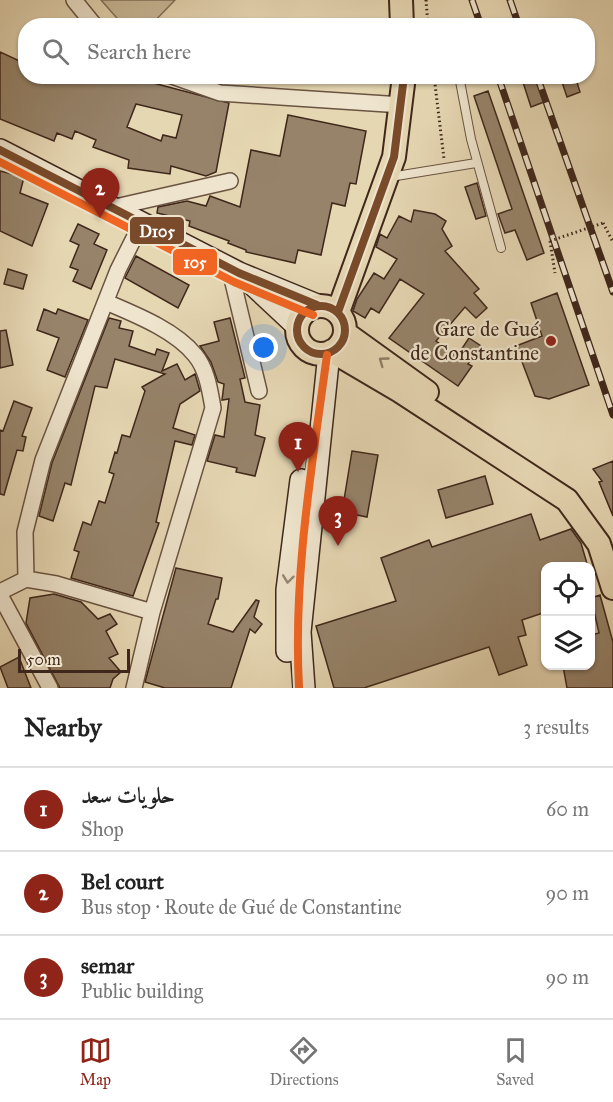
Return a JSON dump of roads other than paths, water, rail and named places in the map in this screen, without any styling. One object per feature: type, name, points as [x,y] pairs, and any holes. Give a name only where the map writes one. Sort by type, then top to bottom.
[{"type":"main road","points":[[401,0],[402,18]]},
{"type":"main road","points":[[289,688],[286,632],[287,590],[328,331],[388,177],[399,134],[403,84]]},
{"type":"main road","points":[[0,150],[234,269],[328,331],[552,470],[576,489],[600,522],[613,548]]},
{"type":"main road","points":[[234,269],[297,326]]},
{"type":"main road","points":[[328,331],[304,347],[297,334],[297,326],[303,313],[328,331],[410,398],[567,500],[599,544],[613,588]]},
{"type":"main road","points":[[304,688],[300,632],[328,331]]},
{"type":"street","points":[[74,0],[89,18]]},
{"type":"street","points":[[195,84],[220,93],[402,105]]},
{"type":"street","points":[[111,208],[230,181]]},
{"type":"street","points":[[26,579],[25,532],[43,460],[106,302],[142,222]]},
{"type":"street","points":[[234,269],[259,391]]},
{"type":"street","points":[[106,302],[154,323],[195,355],[208,381],[213,408],[152,612],[134,688]]},
{"type":"street","points":[[50,688],[0,594],[26,579],[56,584],[152,612]]},
{"type":"lane","points":[[461,84],[476,163],[501,248]]},
{"type":"lane","points":[[388,177],[476,163]]},
{"type":"railway","points":[[472,0],[478,18]]},
{"type":"railway","points":[[510,0],[516,18]]},
{"type":"railway","points":[[501,84],[613,415]]},
{"type":"railway","points":[[540,84],[613,292]]},
{"type":"place","name":"Bel court","points":[[100,218]]},
{"type":"place","name":"Gare de Gué de Constantine","points":[[551,341]]},
{"type":"place","name":"حلويات سعد","points":[[298,472]]},
{"type":"place","name":"semar","points":[[338,546]]}]
